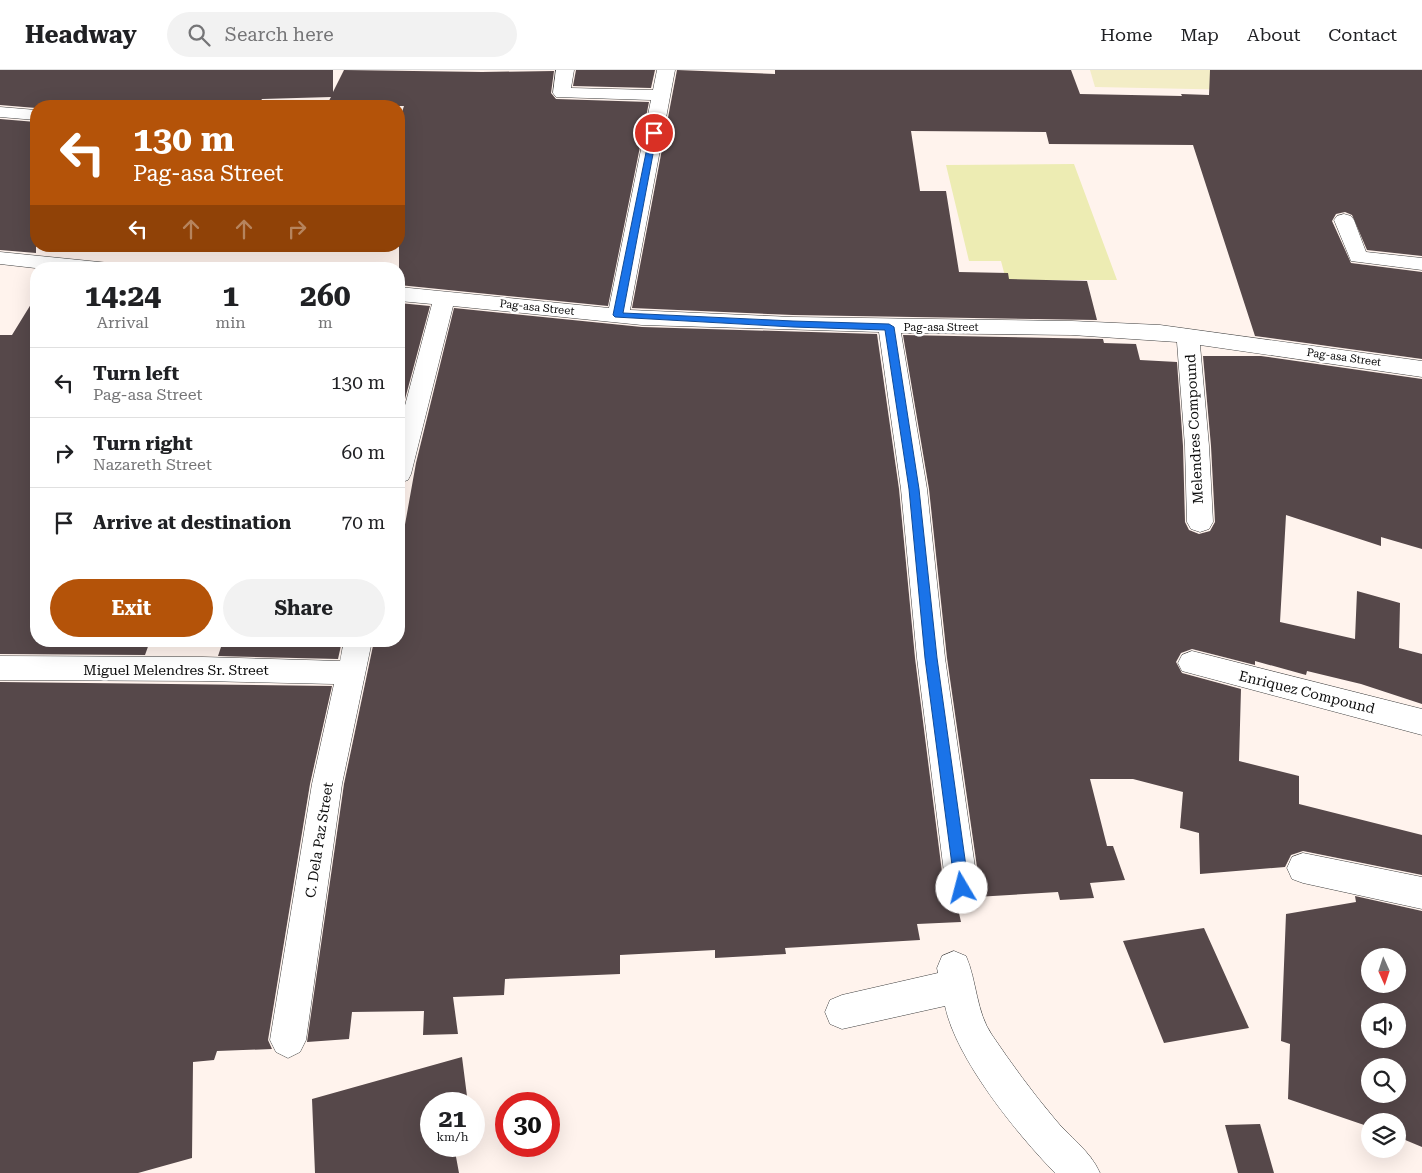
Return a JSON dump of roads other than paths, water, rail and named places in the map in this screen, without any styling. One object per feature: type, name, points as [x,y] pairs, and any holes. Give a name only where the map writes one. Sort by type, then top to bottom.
[{"type":"street","points":[[565,70],[562,93],[661,95]]},
{"type":"street","points":[[618,315],[666,70]]},
{"type":"street","points":[[0,112],[30,114]]},
{"type":"street","points":[[1344,220],[1358,257],[1422,264]]},
{"type":"street","points":[[0,258],[40,262]]},
{"type":"street","name":"Pag-asa Street","points":[[405,295],[618,315],[889,327],[1072,328],[1188,335],[1422,369]]},
{"type":"street","points":[[405,451],[444,298]]},
{"type":"street","points":[[889,327],[914,489],[931,658],[962,888]]},
{"type":"street","name":"Melendres Compound","points":[[1188,335],[1197,446],[1200,522]]},
{"type":"street","name":"C. Dela Paz Street","points":[[288,1040],[327,784],[357,647]]},
{"type":"street","name":"Enriquez Compound","points":[[1192,663],[1422,722]]},
{"type":"street","name":"Miguel Melendres Sr. Street","points":[[0,668],[203,669],[352,673]]},
{"type":"street","points":[[1303,868],[1422,893]]},
{"type":"street","points":[[842,1012],[956,977],[963,1010],[978,1046],[1041,1132],[1080,1173]]}]
